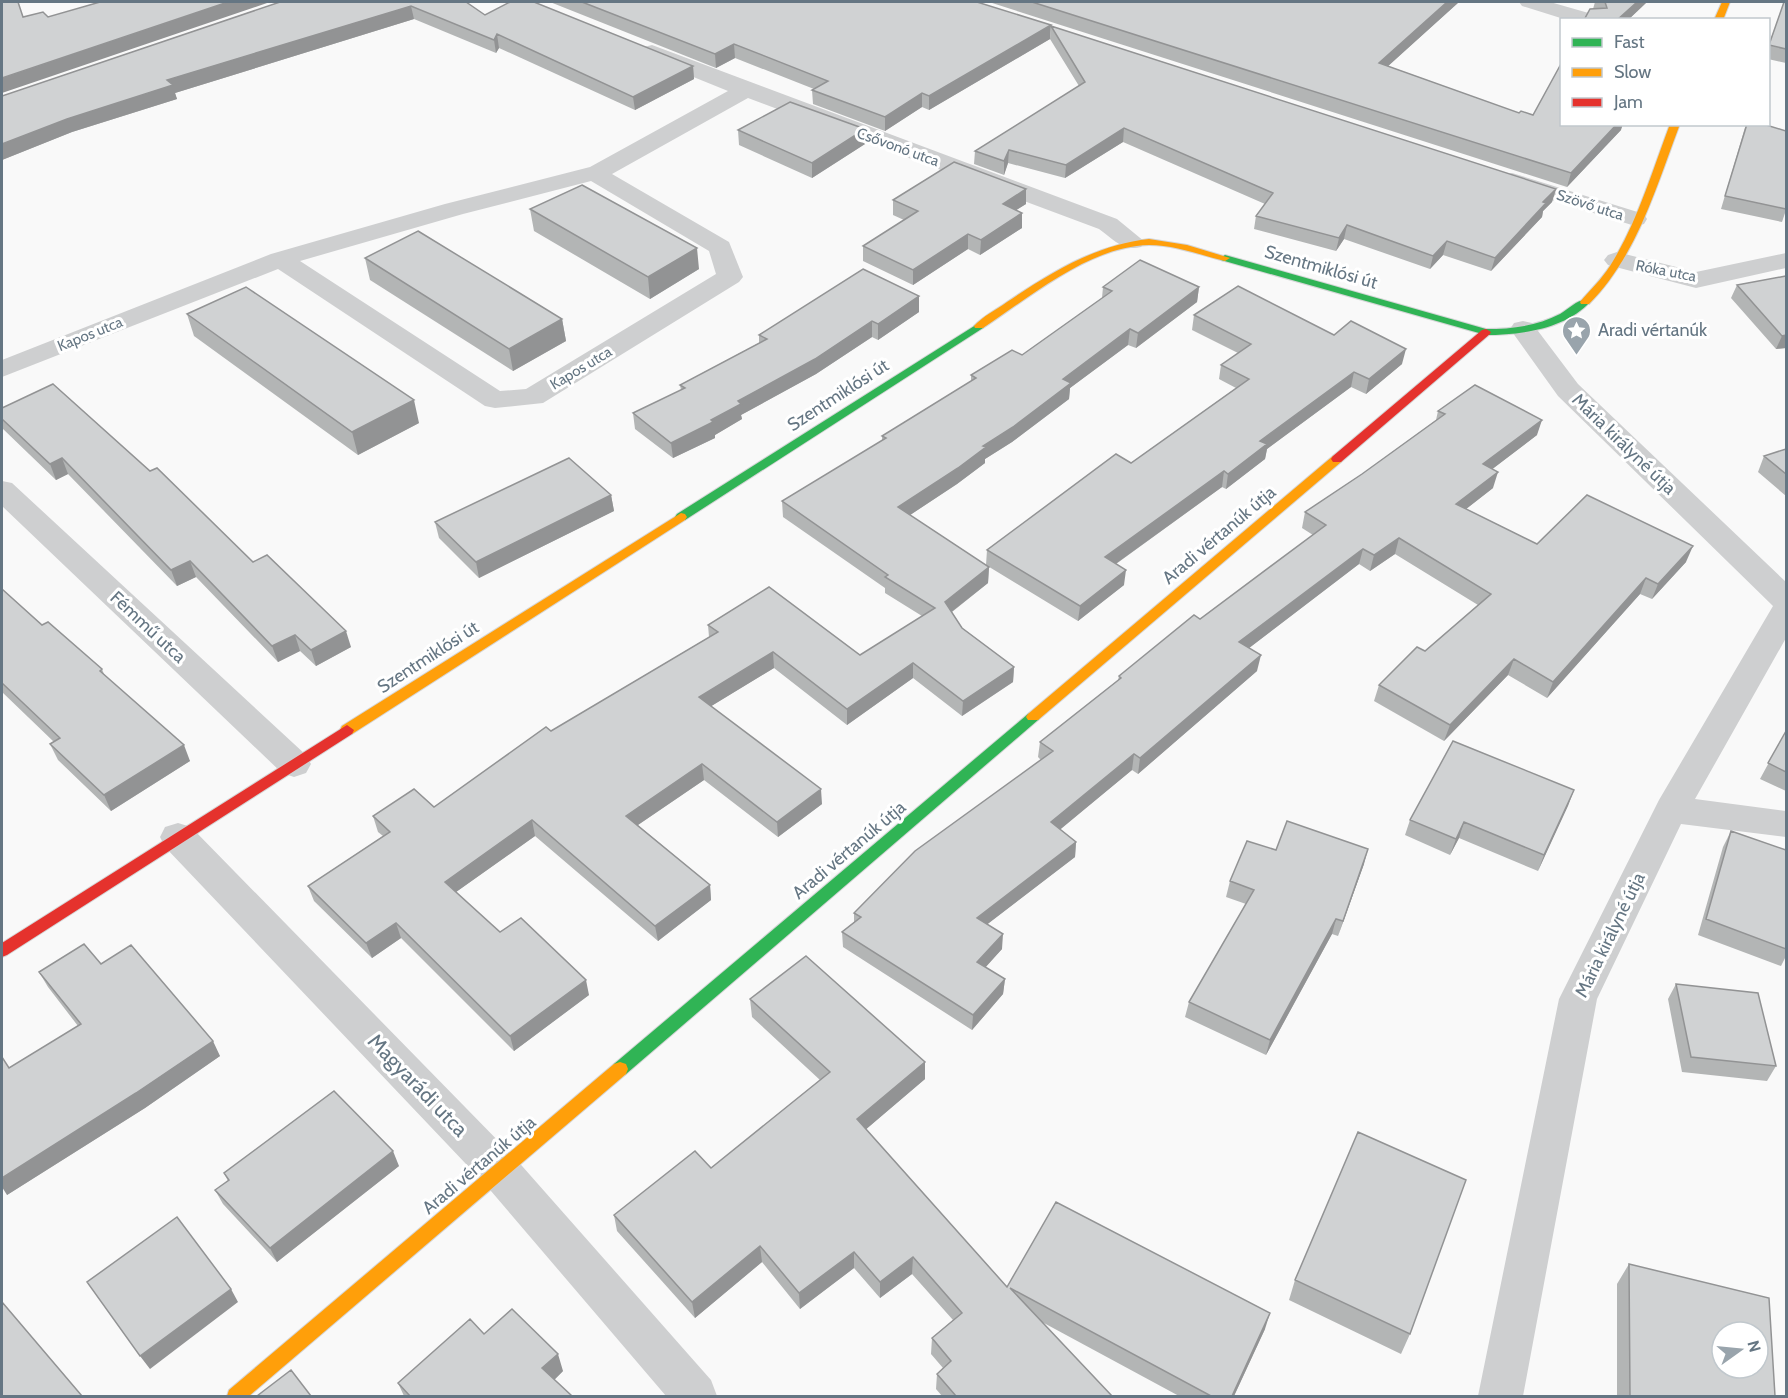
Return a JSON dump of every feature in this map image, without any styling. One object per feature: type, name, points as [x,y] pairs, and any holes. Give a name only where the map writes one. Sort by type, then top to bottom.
[{"type":"street","points":[[1529,2],[1585,18]]},
{"type":"street","points":[[1719,18],[1726,2]]},
{"type":"street","name":"Csővonó utca","points":[[637,46],[746,90],[1108,224],[1132,242]]},
{"type":"street","name":"Kapos utca","points":[[2,369],[280,259],[453,209],[594,172],[746,90]]},
{"type":"street","name":"Szentmiklósi út","points":[[2,951],[1073,267],[1103,251],[1132,242],[1154,241],[1178,245],[1486,332],[1523,329],[1572,312],[1591,297],[1617,260],[1674,126]]},
{"type":"street","name":"Szövő utca","points":[[1487,171],[1635,219]]},
{"type":"street","name":"Kapos utca","points":[[280,259],[495,400],[533,397],[730,277],[720,247],[594,172]]},
{"type":"street","name":"Róka utca","points":[[1617,260],[1696,280],[1786,261]]},
{"type":"street","name":"Mária királyné útja","points":[[1523,329],[1568,390],[1786,600]]},
{"type":"street","name":"Aradi vértanúk útja","points":[[236,1396],[1486,332]]},
{"type":"street","name":"Fémmű utca","points":[[2,490],[294,764]]},
{"type":"street","name":"Mária királyné útja","points":[[1500,1396],[1578,999],[1671,809],[1786,611]]},
{"type":"street","points":[[1671,809],[1786,824]]},
{"type":"street","name":"Magyarádi utca","points":[[178,837],[500,1171],[696,1396]]},
{"type":"building","points":[[2,2],[18,2],[23,17],[43,12],[48,17],[100,2],[228,2],[2,78]]},
{"type":"building","points":[[280,2],[466,2],[485,15],[510,2],[534,2],[693,66],[633,97],[497,34],[494,40],[411,6],[167,80],[173,85],[67,119],[2,144],[2,96]]},
{"type":"building","points":[[582,2],[977,2],[1051,25],[929,96],[922,93],[885,117],[812,90],[828,81],[734,44],[715,54]]},
{"type":"building","points":[[1032,2],[1447,2],[1379,63],[1519,113],[1521,111],[1533,115],[1560,66],[1560,126],[1615,126],[1571,173]]},
{"type":"building","points":[[1605,2],[1637,2],[1619,18],[1585,18],[1590,9],[1607,8]]},
{"type":"building","points":[[1784,2],[1786,2],[1786,49],[1770,45]]},
{"type":"building","points":[[1051,26],[1556,189],[1495,258],[1447,241],[1433,256],[1347,225],[1339,238],[1256,216],[1273,193],[1124,128],[1066,165],[1009,150],[1004,161],[975,151],[1085,82]]},
{"type":"building","points":[[790,102],[865,129],[812,163],[738,130]]},
{"type":"building","points":[[1746,126],[1770,126],[1786,131],[1786,209],[1725,196]]},
{"type":"building","points":[[954,162],[1026,189],[1003,204],[1022,213],[981,240],[968,234],[913,270],[863,246],[918,211],[893,200]]},
{"type":"building","points":[[582,185],[697,248],[648,277],[530,209]]},
{"type":"building","points":[[418,231],[562,319],[509,349],[365,258]]},
{"type":"building","points":[[1140,260],[1199,287],[1138,333],[1130,329],[1063,379],[1071,383],[1013,427],[983,446],[986,447],[958,468],[898,507],[989,567],[945,602],[962,628],[1014,667],[963,701],[913,663],[847,709],[773,652],[699,697],[821,789],[777,822],[702,764],[626,816],[710,885],[655,926],[532,820],[445,882],[500,932],[521,918],[586,980],[510,1036],[396,923],[366,943],[308,886],[390,832],[373,816],[414,789],[434,807],[546,727],[551,731],[718,632],[708,625],[769,587],[860,655],[935,608],[885,577],[888,575],[782,501],[886,438],[882,436],[976,378],[971,375],[1012,350],[1022,355],[1112,291],[1103,287]]},
{"type":"building","points":[[863,269],[919,296],[878,324],[872,321],[815,359],[738,401],[741,404],[711,420],[713,422],[671,443],[633,413],[685,388],[680,385],[767,339],[759,335]]},
{"type":"building","points":[[1786,276],[1786,335],[1782,336],[1737,285]]},
{"type":"building","points":[[1238,286],[1334,335],[1351,321],[1406,349],[1369,379],[1354,372],[1260,441],[1267,444],[1228,474],[1224,471],[1105,557],[1126,570],[1080,606],[987,550],[1116,454],[1131,463],[1249,379],[1221,365],[1251,344],[1194,315]]},
{"type":"building","points":[[246,287],[414,400],[352,432],[187,314]]},
{"type":"building","points":[[53,384],[150,471],[157,468],[253,562],[267,555],[346,631],[311,650],[295,635],[272,646],[190,561],[171,570],[62,458],[50,464],[2,419],[2,408]]},
{"type":"building","points":[[1475,385],[1542,420],[1483,464],[1498,472],[1456,504],[1537,544],[1587,495],[1693,546],[1658,584],[1646,578],[1553,682],[1514,659],[1450,725],[1379,685],[1417,647],[1425,651],[1491,594],[1399,538],[1374,555],[1363,549],[1239,642],[1261,655],[1140,758],[1134,754],[1051,822],[1076,842],[977,918],[1003,934],[977,962],[1005,979],[973,1015],[842,932],[861,917],[854,913],[915,851],[1053,751],[1040,742],[1121,678],[1119,676],[1194,615],[1200,619],[1326,525],[1305,512],[1445,414],[1438,411]]},
{"type":"building","points":[[1786,449],[1786,474],[1764,456]]},
{"type":"building","points":[[569,458],[611,495],[476,562],[435,522]]},
{"type":"building","points":[[2,589],[42,625],[48,622],[184,745],[104,795],[50,744],[60,738],[2,683]]},
{"type":"building","points":[[1786,731],[1786,772],[1768,763]]},
{"type":"building","points":[[1453,741],[1574,790],[1544,855],[1464,822],[1456,839],[1410,820]]},
{"type":"building","points":[[1287,821],[1368,849],[1343,921],[1336,919],[1270,1040],[1189,1002],[1254,890],[1230,881],[1247,841],[1276,850]]},
{"type":"building","points":[[1731,831],[1786,850],[1786,949],[1706,919]]},
{"type":"building","points":[[84,944],[101,964],[131,945],[213,1041],[2,1178],[2,1057],[9,1068],[81,1024],[39,972]]},
{"type":"building","points":[[806,956],[925,1062],[857,1119],[1007,1287],[1056,1202],[1270,1313],[1232,1396],[1211,1396],[1010,1288],[1112,1396],[956,1396],[937,1374],[951,1361],[932,1338],[962,1313],[913,1257],[880,1282],[854,1252],[799,1293],[760,1246],[692,1302],[614,1215],[695,1151],[711,1168],[830,1072],[750,999]]},
{"type":"building","points":[[1676,984],[1758,993],[1776,1066],[1691,1057]]},
{"type":"building","points":[[334,1091],[393,1151],[270,1248],[215,1190],[229,1180],[224,1173]]},
{"type":"building","points":[[1358,1132],[1466,1180],[1410,1334],[1295,1280]]},
{"type":"building","points":[[177,1217],[231,1289],[140,1356],[87,1282]]},
{"type":"building","points":[[1629,1264],[1769,1298],[1775,1396],[1630,1396]]},
{"type":"building","points":[[2,1302],[82,1396],[2,1396]]},
{"type":"building","points":[[512,1309],[558,1354],[542,1368],[572,1396],[410,1396],[398,1383],[470,1319],[484,1334]]},
{"type":"building","points":[[291,1370],[311,1396],[257,1396]]},
{"type":"traffic: fast","points":[[1225,258],[1486,332],[1512,331],[1538,326],[1563,317],[1585,302]]},
{"type":"traffic: fast","points":[[681,517],[979,326]]},
{"type":"traffic: fast","points":[[620,1069],[1033,717]]},
{"type":"traffic: slow","points":[[1719,18],[1726,2]]},
{"type":"traffic: slow","points":[[1585,302],[1600,287],[1627,244],[1639,219],[1674,126]]},
{"type":"traffic: slow","points":[[979,326],[1060,273],[1105,251],[1127,244],[1149,242],[1168,244],[1225,258]]},
{"type":"traffic: slow","points":[[1033,717],[1337,459]]},
{"type":"traffic: slow","points":[[347,730],[681,517]]},
{"type":"traffic: slow","points":[[236,1396],[620,1069]]},
{"type":"traffic: jam","points":[[1337,459],[1486,332]]},
{"type":"traffic: jam","points":[[2,951],[347,730]]},
{"type":"place","name":"Aradi vértanúk","points":[[1577,356]]}]
